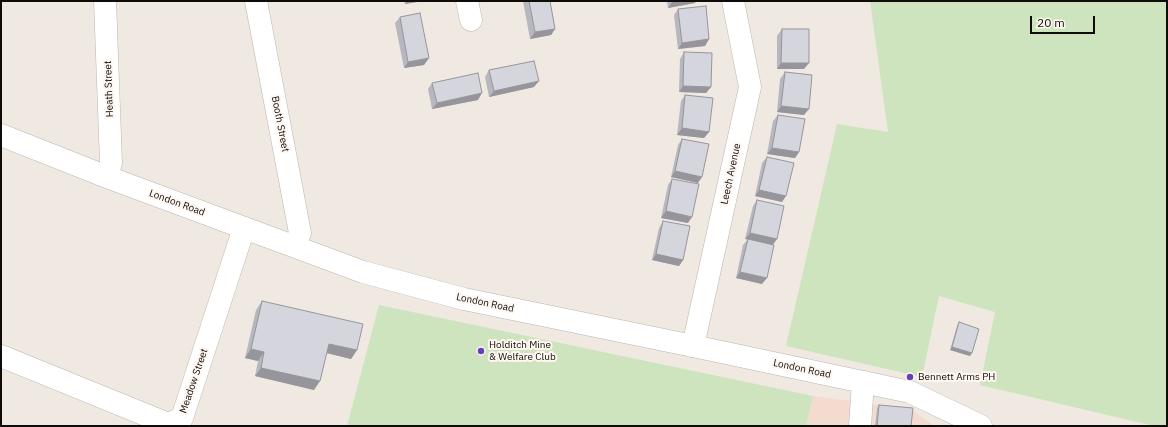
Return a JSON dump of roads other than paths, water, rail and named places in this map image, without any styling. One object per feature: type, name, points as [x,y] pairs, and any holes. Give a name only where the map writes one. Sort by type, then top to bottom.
[{"type":"street","name":"Heath Street","points":[[105,1],[112,163],[107,176]]},
{"type":"street","name":"Booth Street","points":[[256,1],[300,233],[295,246]]},
{"type":"street","name":"Leech Avenue","points":[[693,346],[750,87],[734,1]]},
{"type":"street","name":"London Road","points":[[1,135],[363,272],[464,299],[910,392],[981,426]]},
{"type":"street","name":"Meadow Street","points":[[1,356],[168,424],[182,418],[244,228]]},
{"type":"street","points":[[860,426],[863,382]]},
{"type":"place","name":"Holditch Mine & Welfare Club","points":[[481,351]]},
{"type":"place","name":"Bennett Arms PH","points":[[910,377]]}]
